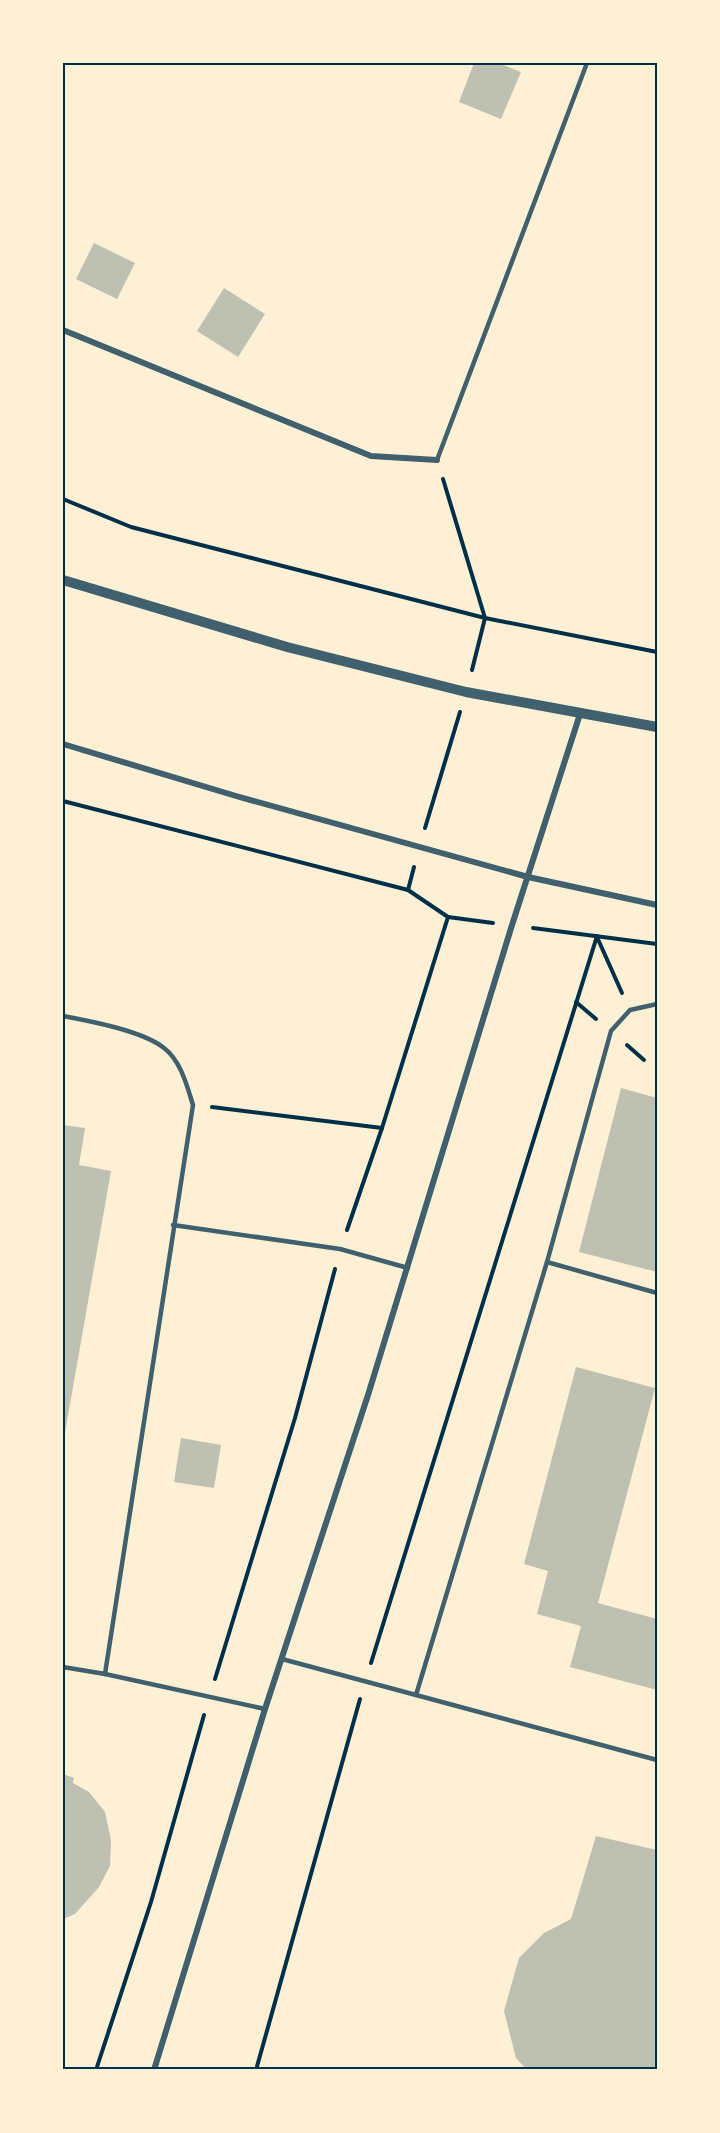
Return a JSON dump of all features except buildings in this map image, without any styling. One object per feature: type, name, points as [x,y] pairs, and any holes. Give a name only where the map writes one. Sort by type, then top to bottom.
[{"type":"street","points":[[63,330],[371,456],[437,460]]},
{"type":"street","points":[[63,580],[287,647],[466,693],[657,727]]},
{"type":"street","points":[[154,2070],[265,1709],[408,1268],[580,714]]},
{"type":"street","points":[[63,744],[236,796],[528,877],[657,905]]},
{"type":"lane","points":[[437,460],[587,63]]},
{"type":"lane","points":[[416,1695],[547,1262],[610,1031],[630,1010],[657,1004]]},
{"type":"lane","points":[[63,1016],[137,1034],[165,1048],[183,1072],[193,1105],[105,1674]]},
{"type":"lane","points":[[173,1225],[340,1249],[408,1268]]},
{"type":"lane","points":[[547,1262],[657,1293]]},
{"type":"lane","points":[[282,1659],[657,1760]]},
{"type":"lane","points":[[63,1667],[265,1709]]},
{"type":"path","points":[[408,890],[419,846],[466,693],[485,618],[437,460]]},
{"type":"path","points":[[63,499],[131,527],[485,618],[657,652]]},
{"type":"path","points":[[63,801],[408,890],[448,917],[657,944]]},
{"type":"path","points":[[96,2070],[151,1902],[210,1696],[295,1418],[340,1249],[382,1128],[448,917]]},
{"type":"path","points":[[597,936],[630,1010]]},
{"type":"path","points":[[256,2070],[365,1681],[597,936]]},
{"type":"path","points":[[193,1105],[382,1128]]}]
